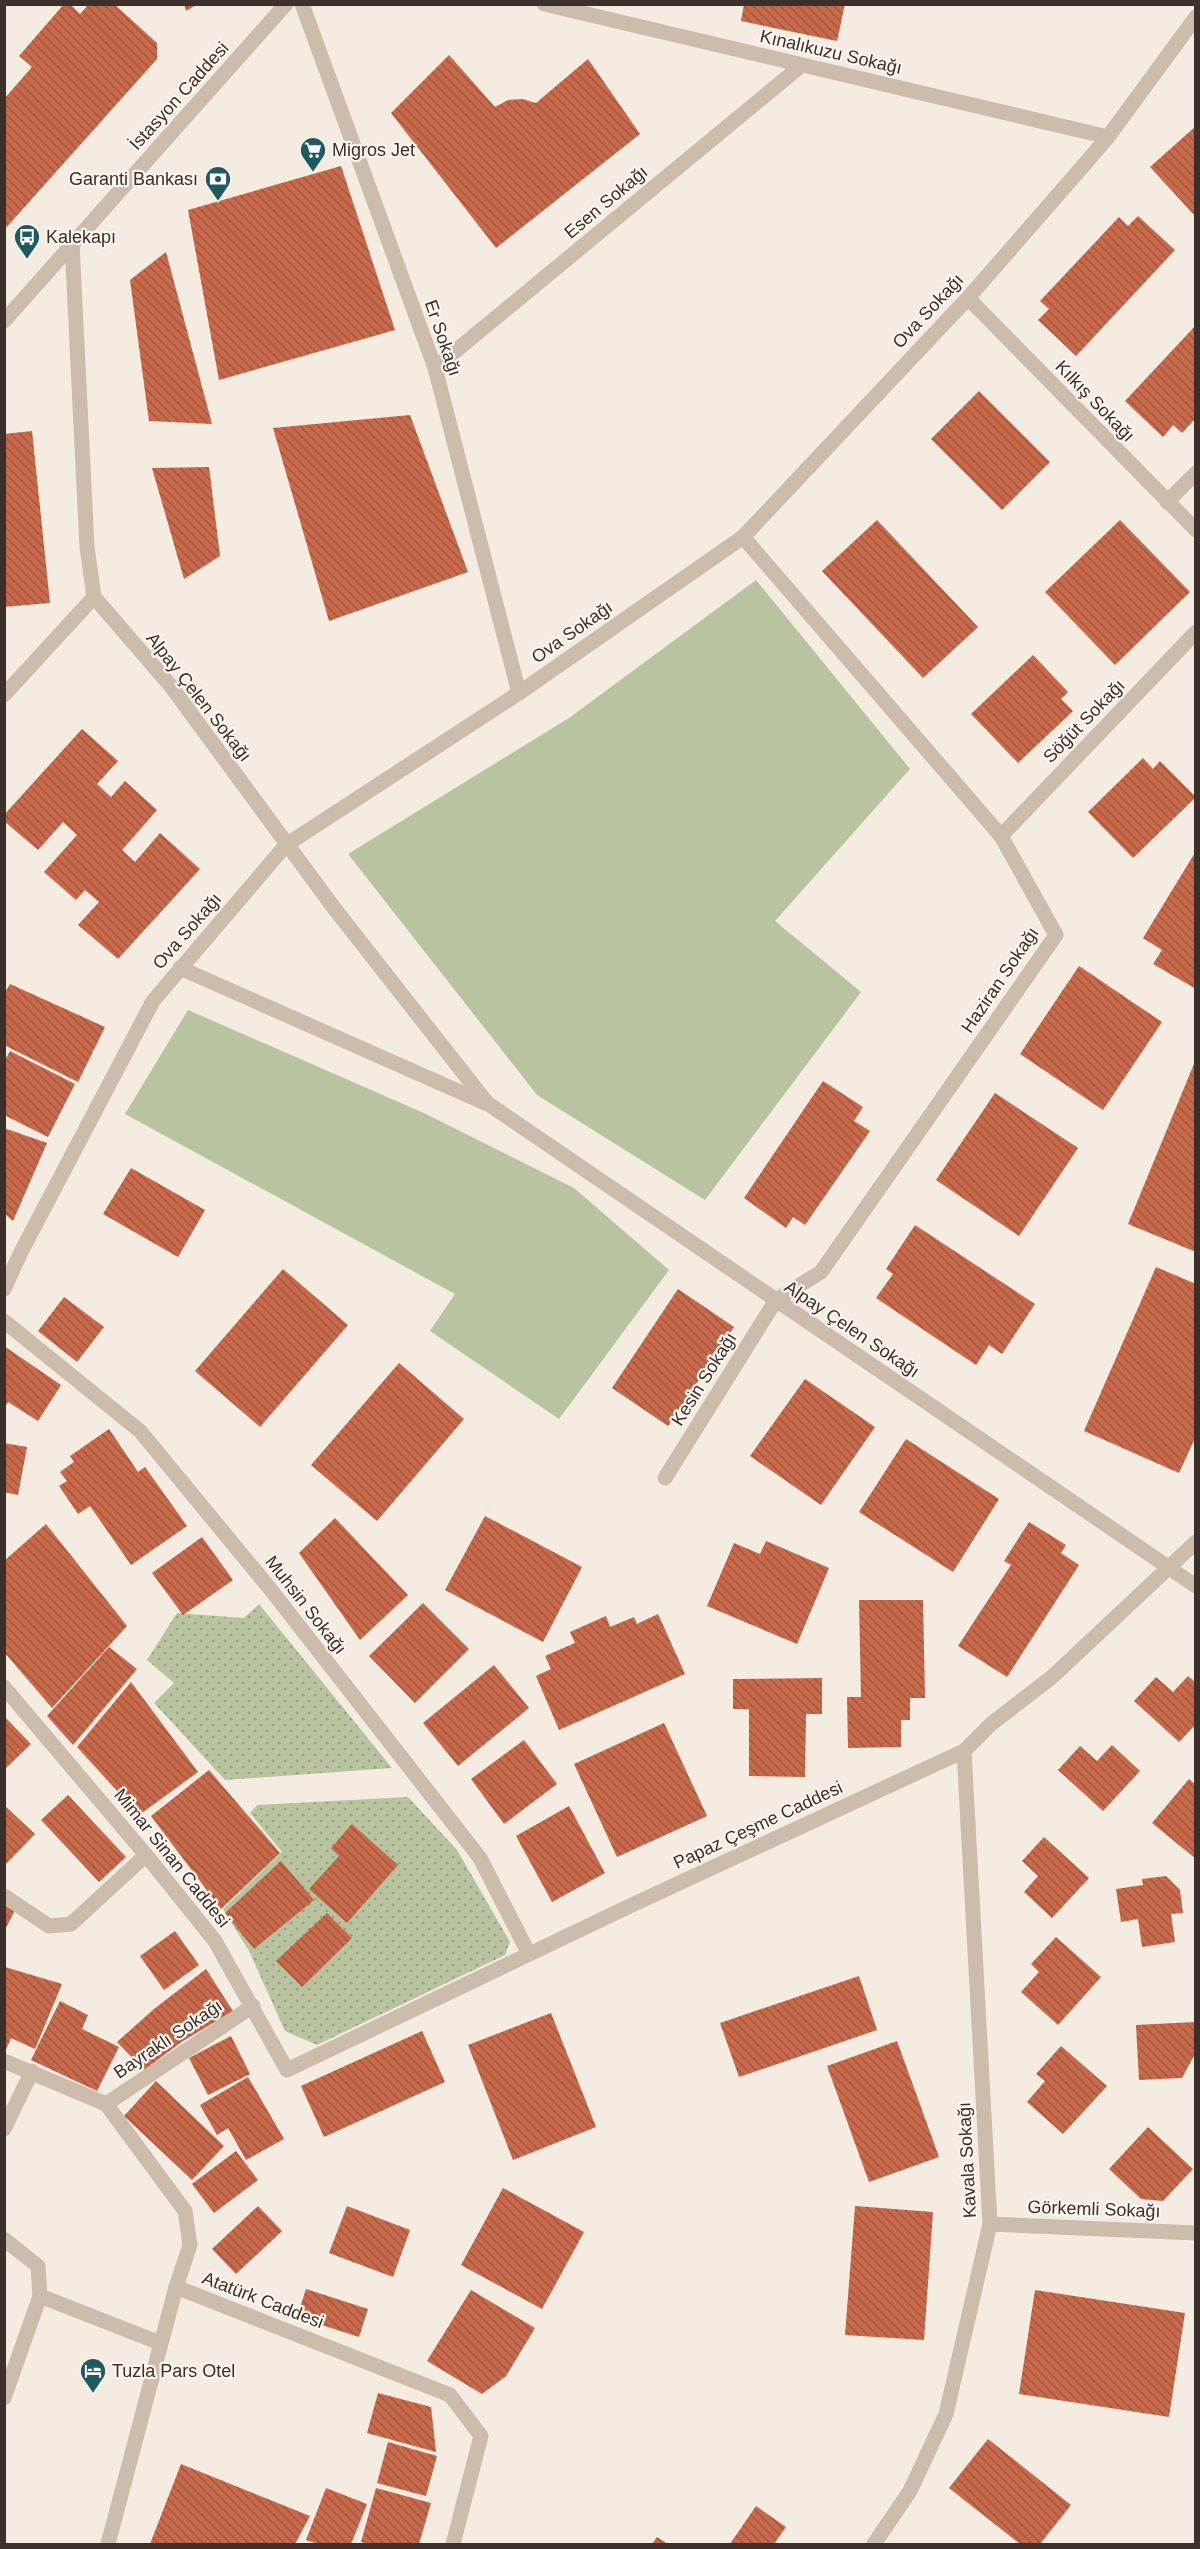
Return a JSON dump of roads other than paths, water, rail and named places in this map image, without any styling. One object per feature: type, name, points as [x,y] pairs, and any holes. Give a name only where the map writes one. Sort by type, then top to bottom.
[{"type":"street","name":"İstasyon Caddesi","points":[[4,321],[286,4]]},
{"type":"street","name":"Er Sokağı","points":[[302,4],[435,368],[519,693]]},
{"type":"street","name":"Kınalıkuzu Sokağı","points":[[544,4],[1108,137]]},
{"type":"street","name":"Ova Sokağı","points":[[4,1288],[153,1001],[286,845],[519,693],[743,537],[968,298],[1108,137],[1196,17]]},
{"type":"street","name":"Esen Sokağı","points":[[435,368],[802,65]]},
{"type":"street","points":[[4,694],[94,597],[87,547],[72,243]]},
{"type":"street","name":"Kılkış Sokağı","points":[[968,298],[1196,530]]},
{"type":"street","points":[[1167,502],[1196,473]]},
{"type":"street","name":"Haziran Sokağı","points":[[743,537],[1001,836],[1056,935],[821,1272],[776,1300]]},
{"type":"street","name":"Alpay Çelen Sokağı","points":[[94,597],[170,685],[286,845],[487,1104]]},
{"type":"street","name":"Söğüt Sokağı","points":[[1001,836],[1196,632]]},
{"type":"street","name":"Alpay Çelen Sokağı","points":[[180,968],[487,1104],[1196,1586]]},
{"type":"street","name":"Kesin Sokağı","points":[[665,1478],[776,1300]]},
{"type":"street","name":"Muhsin Sokağı","points":[[4,1321],[140,1431],[271,1590],[480,1858],[529,1954]]},
{"type":"street","name":"Papaz Çeşme Caddesi","points":[[287,2070],[964,1751],[991,1724],[1052,1677],[1196,1542]]},
{"type":"street","name":"Mimar Sinan Caddesi","points":[[4,1687],[146,1855],[215,1941],[287,2070]]},
{"type":"street","name":"Kavala Sokağı","points":[[874,2544],[910,2491],[946,2414],[990,2224],[964,1751]]},
{"type":"street","points":[[4,1896],[50,1926],[71,1924],[146,1855]]},
{"type":"street","name":"Bayraklı Sokağı","points":[[106,2104],[252,2006]]},
{"type":"street","points":[[4,2061],[106,2104]]},
{"type":"street","points":[[4,2129],[32,2072]]},
{"type":"street","name":"Atatürk Caddesi","points":[[106,2104],[185,2211],[190,2245],[176,2287],[450,2395],[481,2436],[453,2544]]},
{"type":"street","name":"Görkemli Sokağı","points":[[990,2224],[1196,2233]]},
{"type":"street","points":[[4,2239],[38,2266],[40,2296],[8,2380],[4,2398]]},
{"type":"street","points":[[108,2544],[176,2287]]},
{"type":"street","points":[[40,2296],[160,2343]]},
{"type":"place","name":"Migros Jet","points":[[313,173]]},
{"type":"place","name":"Garanti Bankası","points":[[218,202]]},
{"type":"place","name":"Kalekapı","points":[[27,260]]},
{"type":"place","name":"Tuzla Pars Otel","points":[[93,2394]]}]
